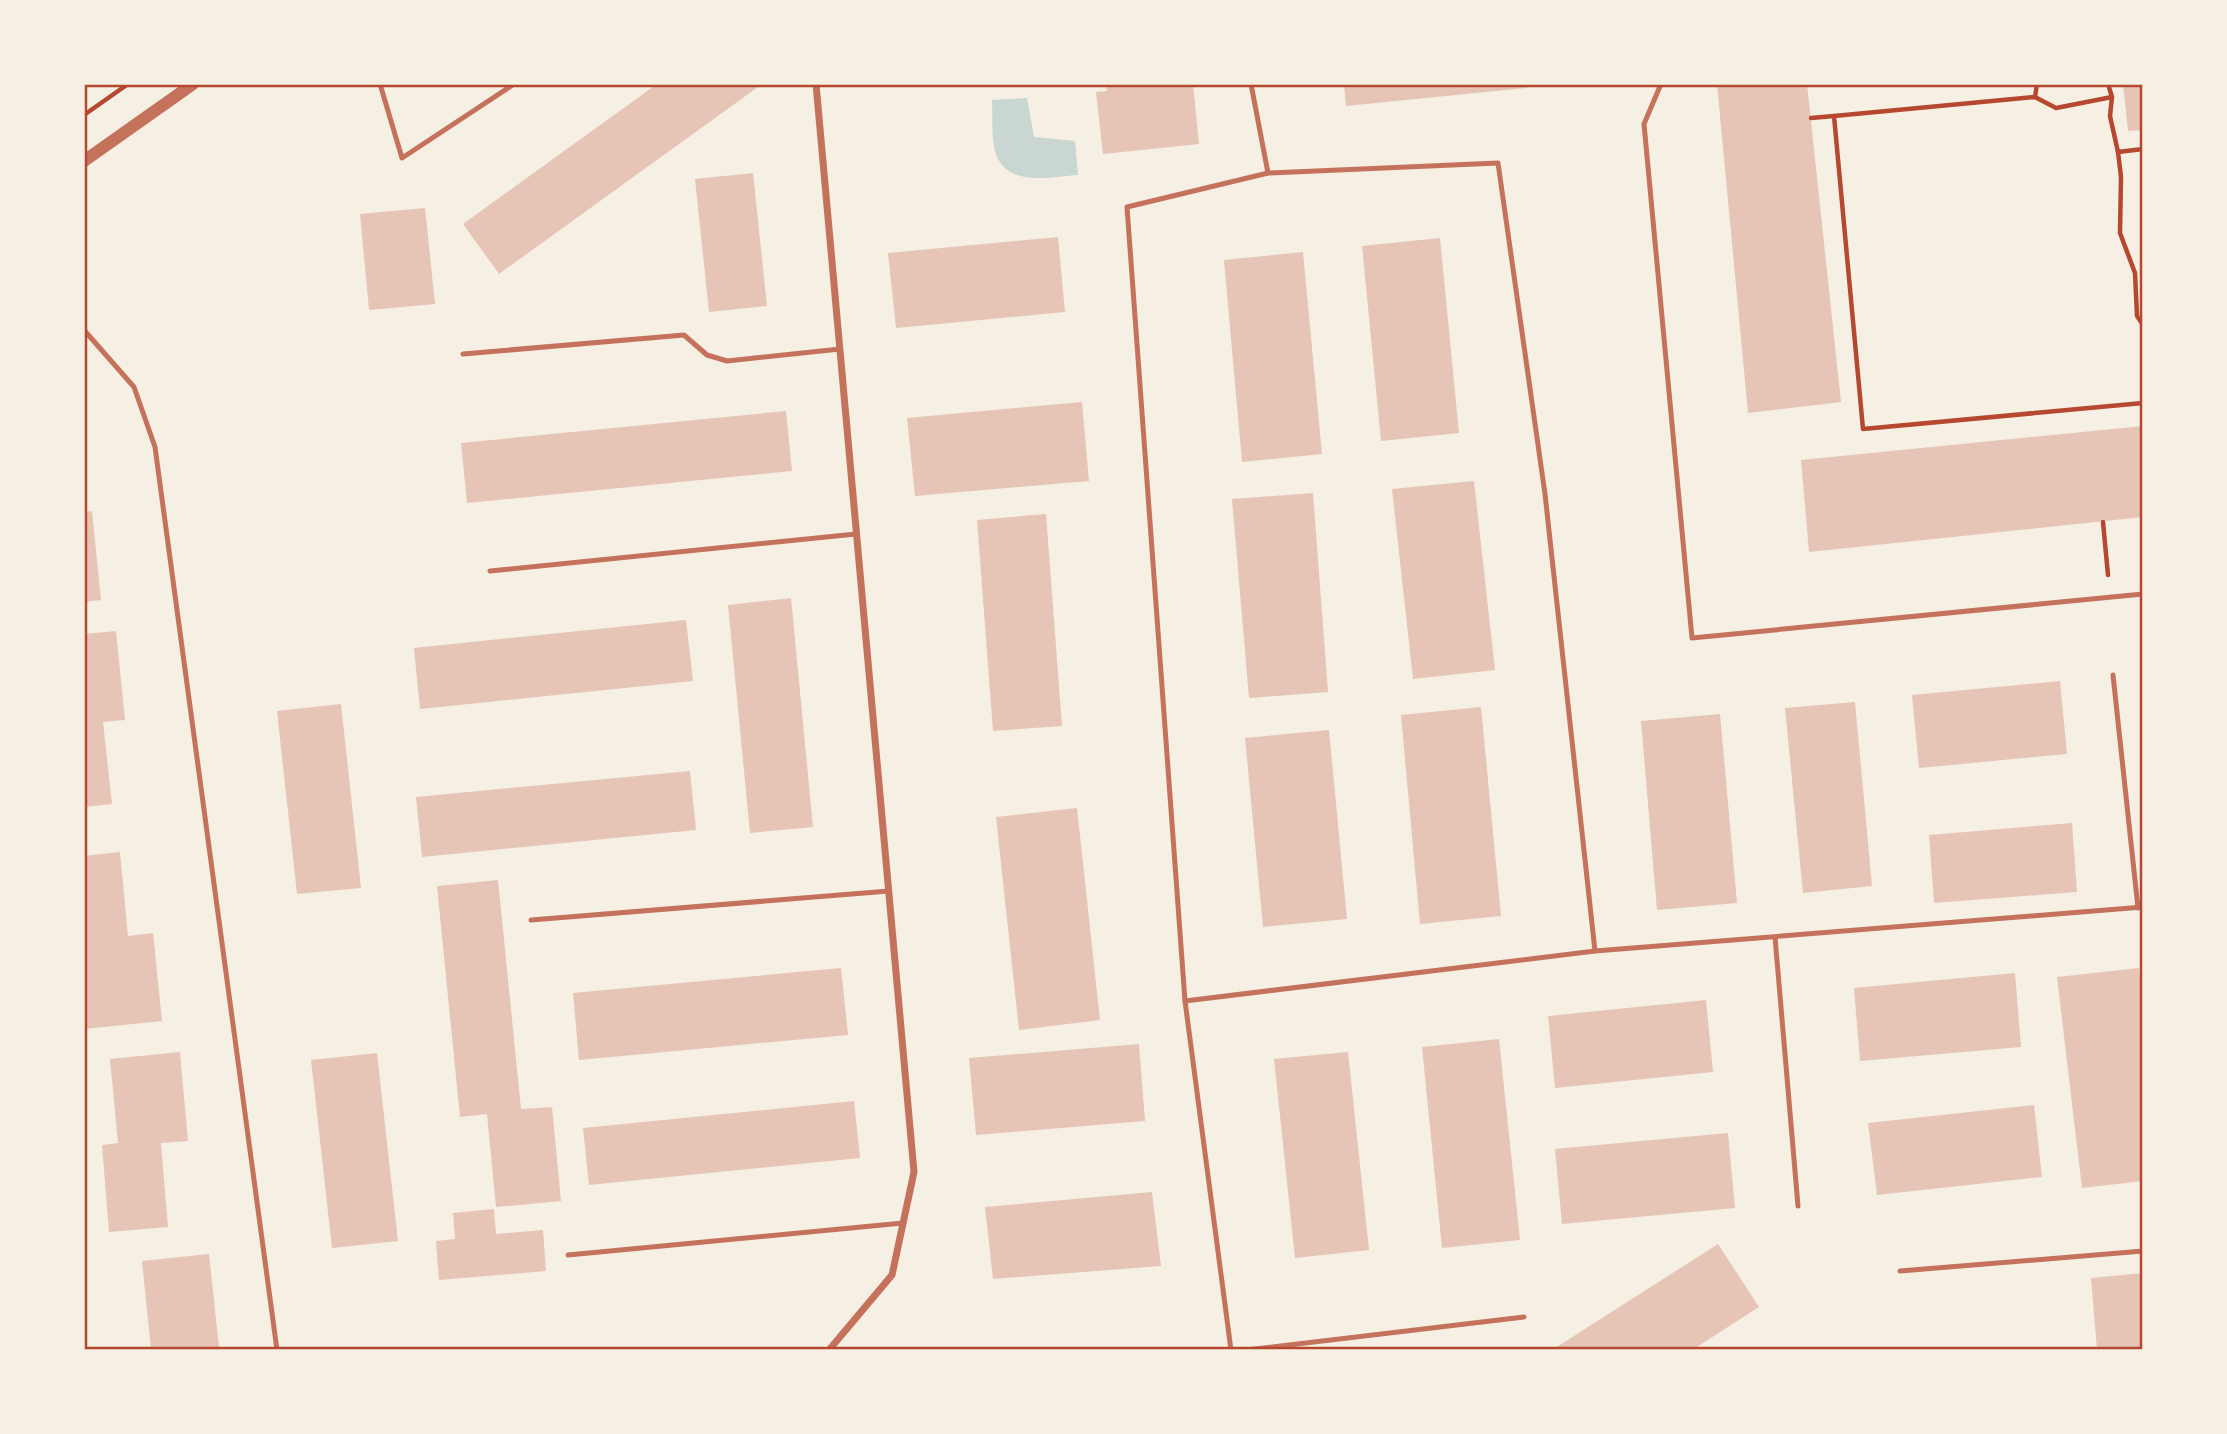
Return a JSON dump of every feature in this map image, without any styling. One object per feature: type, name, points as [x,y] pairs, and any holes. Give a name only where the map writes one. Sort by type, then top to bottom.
[{"type":"street","points":[[84,161],[193,84]]},
{"type":"street","points":[[816,84],[914,1171],[892,1275],[830,1350]]},
{"type":"lane","points":[[380,84],[401,158],[514,84]]},
{"type":"lane","points":[[1251,84],[1268,173]]},
{"type":"lane","points":[[1661,84],[1644,124],[1692,638],[2143,594]]},
{"type":"lane","points":[[1231,1350],[1185,1000],[1127,207],[1268,173],[1498,163],[1545,494],[1595,951]]},
{"type":"lane","points":[[84,330],[134,387],[155,447],[277,1350]]},
{"type":"lane","points":[[463,354],[684,335],[707,355],[727,361],[840,349]]},
{"type":"lane","points":[[490,571],[856,534]]},
{"type":"lane","points":[[1185,1000],[1595,951],[2141,907],[2113,675]]},
{"type":"lane","points":[[531,920],[889,891]]},
{"type":"lane","points":[[1775,937],[1798,1206]]},
{"type":"lane","points":[[568,1255],[903,1223]]},
{"type":"lane","points":[[1899,1270],[2143,1251]]},
{"type":"lane","points":[[1246,1350],[1524,1317]]},
{"type":"path","points":[[84,115],[128,84]]},
{"type":"path","points":[[2035,97],[2037,84]]},
{"type":"path","points":[[2108,84],[2112,97],[2110,116],[2121,177],[2120,233],[2135,273],[2137,316],[2143,325]]},
{"type":"path","points":[[1811,118],[2035,97],[2056,108],[2112,97]]},
{"type":"path","points":[[1834,116],[1864,429],[2143,403]]},
{"type":"path","points":[[2118,152],[2143,149]]},
{"type":"path","points":[[2103,522],[2108,575]]},
{"type":"shaded area","points":[[1027,98],[1034,137],[1075,141],[1078,175],[1030,178],[1008,171],[1000,163],[994,145],[992,100]]},
{"type":"building","points":[[657,84],[756,84],[758,87],[499,274],[463,224]]},
{"type":"building","points":[[1106,84],[1193,84],[1199,144],[1103,154],[1096,92],[1107,91]]},
{"type":"building","points":[[1344,84],[1527,84],[1527,88],[1346,106]]},
{"type":"building","points":[[1717,84],[1807,84],[1841,402],[1748,413]]},
{"type":"building","points":[[2123,84],[2143,84],[2143,130],[2128,131]]},
{"type":"building","points":[[753,173],[767,306],[709,312],[695,179]]},
{"type":"building","points":[[425,208],[435,304],[369,310],[360,214]]},
{"type":"building","points":[[1058,237],[1065,312],[896,328],[888,253]]},
{"type":"building","points":[[1440,238],[1459,433],[1381,441],[1362,246]]},
{"type":"building","points":[[1303,252],[1322,454],[1242,462],[1224,260]]},
{"type":"building","points":[[1082,402],[1089,481],[915,496],[907,418]]},
{"type":"building","points":[[786,411],[792,471],[467,503],[461,443]]},
{"type":"building","points":[[2143,426],[2143,517],[1809,552],[1801,460]]},
{"type":"building","points":[[1474,481],[1495,670],[1413,679],[1392,489]]},
{"type":"building","points":[[1313,493],[1328,692],[1249,698],[1232,499]]},
{"type":"building","points":[[92,511],[101,600],[84,602],[84,512]]},
{"type":"building","points":[[1046,514],[1062,726],[993,731],[977,520]]},
{"type":"building","points":[[791,598],[813,827],[750,833],[728,605]]},
{"type":"building","points":[[686,620],[693,681],[420,709],[414,648]]},
{"type":"building","points":[[116,631],[125,720],[103,722],[112,804],[84,807],[84,634]]},
{"type":"building","points":[[2060,681],[2067,754],[1919,768],[1912,695]]},
{"type":"building","points":[[1855,702],[1872,886],[1803,893],[1785,708]]},
{"type":"building","points":[[341,704],[361,888],[297,894],[277,711]]},
{"type":"building","points":[[1481,707],[1501,916],[1420,924],[1401,715]]},
{"type":"building","points":[[1720,714],[1737,903],[1657,910],[1641,721]]},
{"type":"building","points":[[1329,730],[1347,919],[1263,927],[1245,738]]},
{"type":"building","points":[[690,771],[696,830],[422,857],[416,797]]},
{"type":"building","points":[[1077,808],[1100,1020],[1019,1030],[996,817]]},
{"type":"building","points":[[2072,823],[2077,892],[1934,903],[1929,835]]},
{"type":"building","points":[[120,852],[128,936],[153,933],[162,1021],[84,1029],[84,856]]},
{"type":"building","points":[[498,880],[521,1109],[552,1107],[561,1201],[496,1207],[487,1114],[460,1117],[437,886]]},
{"type":"building","points":[[841,968],[848,1035],[579,1060],[573,993]]},
{"type":"building","points":[[2139,968],[2143,1003],[2143,1181],[2082,1188],[2057,977]]},
{"type":"building","points":[[2015,973],[2021,1047],[1860,1061],[1854,988]]},
{"type":"building","points":[[1706,1000],[1713,1072],[1555,1088],[1548,1016]]},
{"type":"building","points":[[1499,1039],[1520,1240],[1442,1248],[1422,1047]]},
{"type":"building","points":[[1139,1044],[1145,1121],[976,1135],[969,1058]]},
{"type":"building","points":[[180,1052],[188,1141],[161,1143],[168,1227],[109,1232],[102,1145],[118,1143],[110,1059]]},
{"type":"building","points":[[1348,1052],[1369,1250],[1295,1258],[1274,1059]]},
{"type":"building","points":[[377,1053],[398,1241],[332,1248],[311,1060]]},
{"type":"building","points":[[854,1101],[860,1158],[589,1185],[583,1128]]},
{"type":"building","points":[[2034,1105],[2042,1177],[1877,1195],[1868,1123]]},
{"type":"building","points":[[1728,1133],[1735,1208],[1562,1224],[1555,1149]]},
{"type":"building","points":[[1152,1192],[1161,1266],[993,1279],[985,1207]]},
{"type":"building","points":[[494,1209],[496,1234],[543,1230],[546,1271],[439,1280],[436,1241],[455,1239],[453,1213]]},
{"type":"building","points":[[1718,1244],[1759,1307],[1692,1350],[1552,1350]]},
{"type":"building","points":[[209,1254],[219,1347],[207,1350],[151,1350],[142,1261]]},
{"type":"building","points":[[2143,1273],[2143,1350],[2097,1350],[2091,1278]]}]
